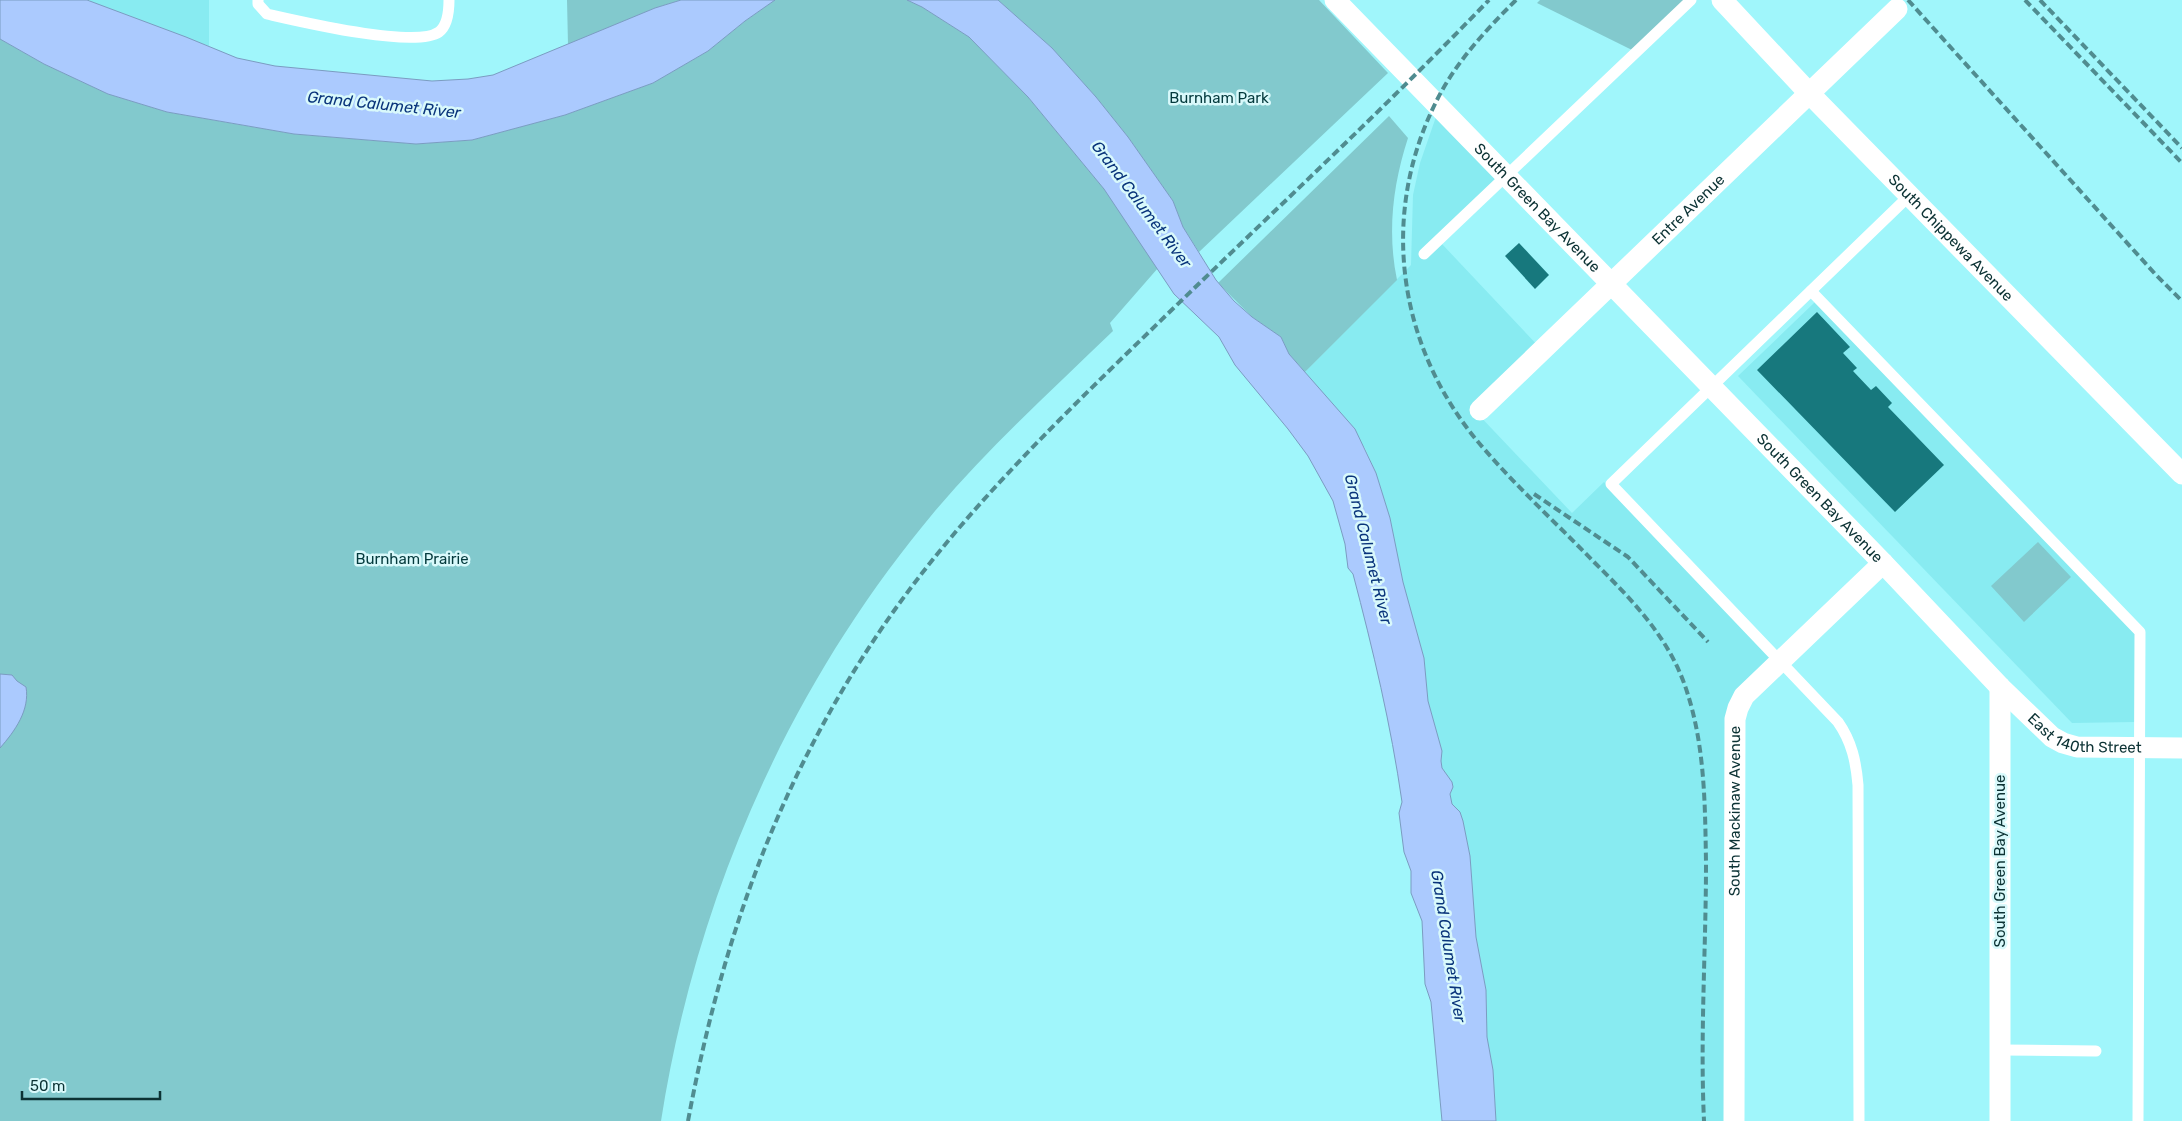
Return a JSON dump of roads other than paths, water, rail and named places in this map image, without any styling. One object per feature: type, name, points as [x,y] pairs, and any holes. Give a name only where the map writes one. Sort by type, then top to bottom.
[{"type":"street","name":"South Green Bay Avenue","points":[[1335,0],[1883,563],[2000,687],[2000,1121]]},
{"type":"street","name":"South Chippewa Avenue","points":[[1722,0],[1808,92],[2182,474]]},
{"type":"street","name":"Entre Avenue","points":[[1480,410],[1808,92],[1897,9]]},
{"type":"street","name":"South Mackinaw Avenue","points":[[1734,1121],[1735,719],[1744,696],[1883,563]]},
{"type":"street","name":"East 140th Street","points":[[2000,687],[2052,737],[2063,743],[2077,747],[2182,748]]},
{"type":"lane","points":[[258,0],[258,4],[267,14],[348,32],[417,38],[440,32],[447,20],[450,0]]},
{"type":"lane","points":[[1424,254],[1691,0]]},
{"type":"lane","points":[[1859,1121],[1858,795],[1857,765],[1852,747],[1838,722],[1611,484],[1909,196]]},
{"type":"lane","points":[[1811,291],[2140,632],[2138,1121]]},
{"type":"lane","points":[[2000,1050],[2096,1051]]},
{"type":"water","name":"Grand Calumet River","points":[[0,0],[87,0],[237,58],[275,66],[432,81],[468,79],[493,75],[655,8],[681,0],[775,0],[708,51],[653,83],[565,115],[472,140],[416,144],[294,134],[167,112],[108,94],[44,64],[0,39]]},
{"type":"water","name":"Grand Calumet River","points":[[907,0],[998,0],[1052,48],[1096,97],[1128,137],[1173,201],[1183,227],[1216,280],[1234,301],[1252,317],[1281,337],[1289,354],[1355,429],[1376,473],[1390,518],[1403,582],[1424,658],[1428,701],[1442,751],[1442,768],[1452,782],[1453,787],[1450,794],[1452,804],[1460,812],[1463,821],[1470,856],[1476,937],[1486,990],[1487,1037],[1493,1070],[1496,1121],[1442,1121],[1431,1002],[1425,984],[1422,921],[1411,893],[1411,871],[1404,852],[1399,813],[1402,802],[1398,773],[1374,659],[1353,574],[1348,568],[1345,544],[1333,501],[1308,456],[1235,365],[1219,337],[1174,294],[1104,189],[1028,97],[969,37],[922,7]]},
{"type":"water","points":[[0,674],[12,675],[26,687],[27,696],[20,720],[0,748]]},
{"type":"railway","points":[[688,1121],[718,988],[737,924],[759,862],[785,801],[814,741],[847,683],[884,625],[913,585],[976,508],[1044,436],[1363,126],[1489,0]]},
{"type":"railway","points":[[1516,0],[1482,36],[1451,75],[1435,104],[1417,148],[1407,193],[1403,239],[1406,284],[1416,328],[1433,371],[1456,412],[1485,450],[1525,493],[1634,603],[1667,648],[1684,683],[1691,705],[1700,749],[1704,795],[1706,863],[1703,1056],[1704,1121]]},
{"type":"railway","points":[[1908,0],[2156,275],[2182,301]]},
{"type":"railway","points":[[2025,0],[2182,163]]},
{"type":"railway","points":[[2040,0],[2182,148]]},
{"type":"railway","points":[[1534,494],[1628,557],[1708,642]]},
{"type":"park label","name":"Burnham Park","points":[[1219,98]]},
{"type":"park label","name":"Burnham Prairie","points":[[412,559]]}]
